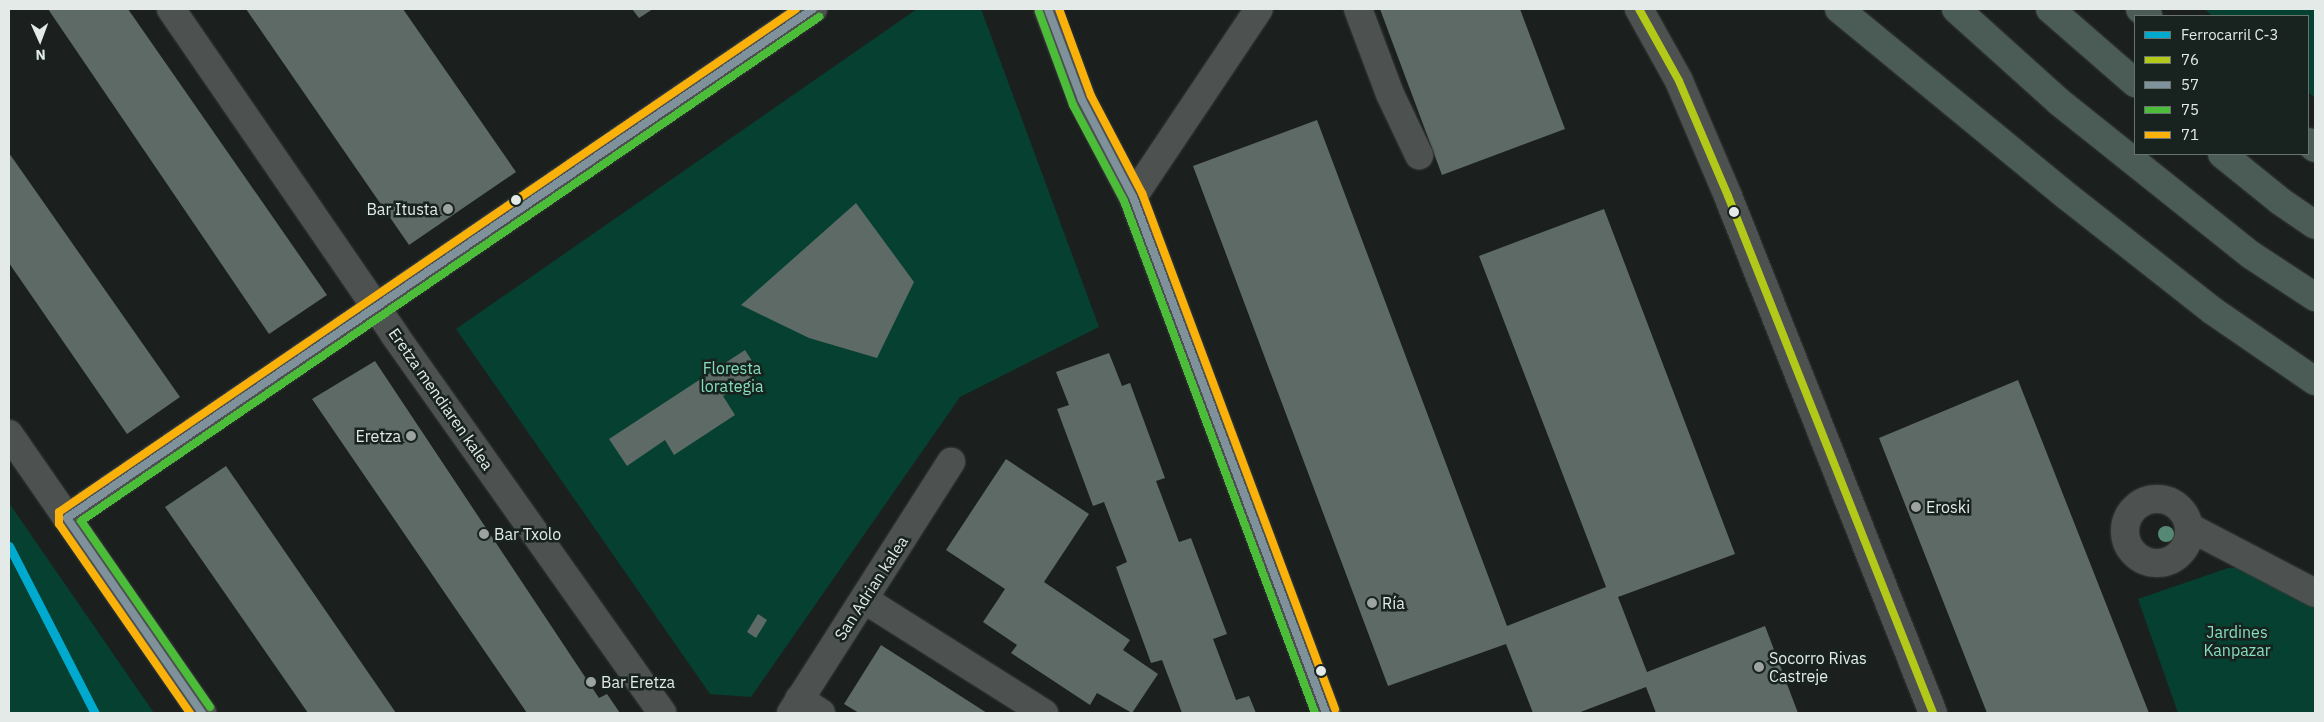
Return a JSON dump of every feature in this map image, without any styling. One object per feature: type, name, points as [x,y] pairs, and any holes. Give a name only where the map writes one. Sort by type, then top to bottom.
[{"type":"highway","points":[[1839,9],[1957,107],[2213,311],[2315,381]]},
{"type":"highway","points":[[1869,9],[1957,107]]},
{"type":"highway","points":[[1956,9],[2058,101],[2251,255],[2315,297]]},
{"type":"highway","points":[[2050,9],[2134,82]]},
{"type":"highway","points":[[2223,155],[2280,201],[2315,224]]},
{"type":"street","name":"Eretza mendiaren kalea","points":[[171,9],[376,308],[662,713]]},
{"type":"street","points":[[67,518],[813,9]]},
{"type":"street","points":[[1048,9],[1082,100],[1133,197],[1326,713]]},
{"type":"street","points":[[1133,197],[1259,9]]},
{"type":"street","points":[[1358,9],[1390,94],[1419,155]]},
{"type":"street","points":[[1639,9],[1679,81],[1728,196],[1933,713]]},
{"type":"street","points":[[9,434],[202,713]]},
{"type":"street","name":"San Adrian kalea","points":[[804,709],[865,600],[951,462]]},
{"type":"street","points":[[2189,527],[2315,593]]},
{"type":"street","points":[[865,600],[1044,713]]},
{"type":"green space","name":"Floresta lorategia","points":[[917,9],[981,9],[1099,327],[960,397],[751,697],[710,694],[456,329]]},
{"type":"green space","points":[[2204,9],[2315,9],[2315,98],[2309,93],[2309,15],[2212,15]]},
{"type":"green space","points":[[9,503],[154,713],[9,713]]},
{"type":"green space","name":"Jardines Kanpazar","points":[[2251,567],[2315,604],[2315,708],[2313,713],[2178,713],[2138,599],[2228,568]]},
{"type":"building","points":[[48,9],[128,9],[327,295],[269,334]]},
{"type":"building","points":[[246,9],[403,9],[516,172],[409,245]]},
{"type":"building","points":[[632,9],[653,9],[639,18]]},
{"type":"building","points":[[1380,9],[1520,9],[1565,129],[1442,175]]},
{"type":"building","points":[[1317,120],[1507,626],[1606,587],[1479,256],[1604,209],[1735,554],[1618,597],[1647,672],[1765,626],[1798,713],[1656,713],[1646,687],[1578,713],[1533,713],[1506,644],[1388,686],[1193,166]]},
{"type":"building","points":[[9,153],[180,397],[127,434],[9,263]]},
{"type":"building","points":[[856,203],[914,282],[877,358],[809,338],[741,305]]},
{"type":"building","points":[[745,350],[759,372],[723,396],[735,415],[674,455],[665,440],[627,466],[609,439]]},
{"type":"building","points":[[1109,353],[1122,386],[1130,383],[1165,478],[1156,481],[1179,542],[1191,538],[1227,634],[1213,639],[1236,700],[1249,696],[1256,713],[1182,713],[1162,660],[1151,663],[1116,567],[1127,562],[1104,502],[1093,506],[1057,409],[1069,405],[1056,372]]},
{"type":"building","points":[[375,361],[599,698],[607,694],[620,713],[527,713],[312,399]]},
{"type":"building","points":[[2018,380],[2149,713],[1987,713],[1879,438]]},
{"type":"building","points":[[1006,459],[1089,514],[1044,582],[1130,640],[1123,650],[1158,674],[1132,713],[1097,693],[1090,705],[1011,653],[1017,645],[983,622],[1005,589],[946,550]]},
{"type":"building","points":[[226,466],[396,713],[308,713],[165,507]]},
{"type":"building","points":[[758,614],[767,620],[756,638],[747,632]]},
{"type":"building","points":[[881,645],[987,713],[859,713],[844,704]]},
{"type":"rail line","name":"C-3","points":[[9,546],[95,713]]},
{"type":"transit line","name":"71","points":[[190,713],[59,524],[59,512],[796,9]]},
{"type":"transit line","name":"57","points":[[202,713],[67,518],[813,9]]},
{"type":"transit line","name":"57","points":[[1048,9],[1082,100],[1133,197],[1326,713]]},
{"type":"transit line","name":"71","points":[[1059,9],[1091,96],[1142,193],[1335,709]]},
{"type":"transit line","name":"76","points":[[1639,9],[1679,81],[1728,196],[1933,713]]},
{"type":"transit line","name":"75","points":[[1039,12],[1073,105],[1124,201],[1315,713]]},
{"type":"transit line","name":"75","points":[[210,707],[81,521],[819,17]]},
{"type":"place","name":"Bar Itusta","points":[[448,209]]},
{"type":"place","name":"Eretza","points":[[411,436]]},
{"type":"place","name":"Eroski","points":[[1916,507]]},
{"type":"place","name":"Bar Txolo","points":[[484,534]]},
{"type":"place","name":"Ría","points":[[1372,603]]},
{"type":"place","name":"Socorro Rivas Castreje","points":[[1759,667]]},
{"type":"place","name":"Bar Eretza","points":[[591,682]]}]
